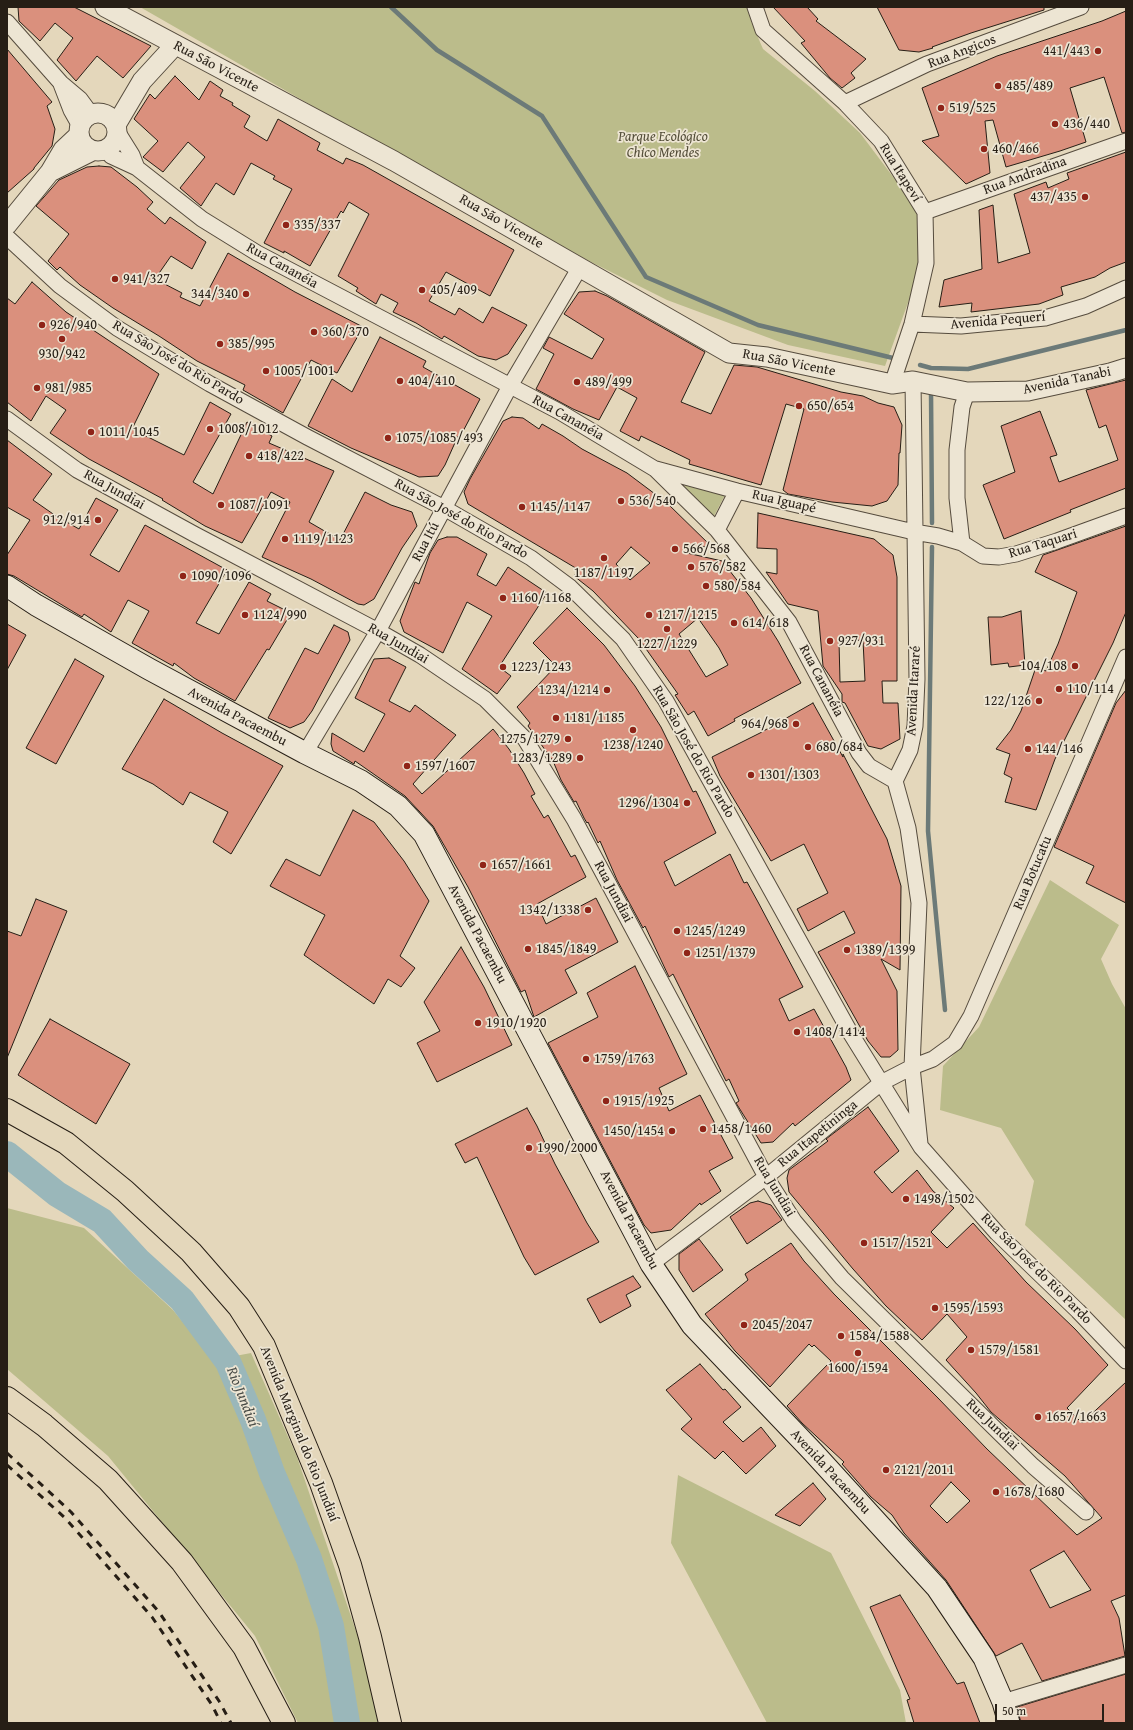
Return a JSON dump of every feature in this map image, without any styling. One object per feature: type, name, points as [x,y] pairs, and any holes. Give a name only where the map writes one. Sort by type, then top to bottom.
[{"type":"main road","name":"Avenida Pacaembu","points":[[7,586],[36,605],[149,669],[367,785],[398,806],[424,834],[652,1264],[692,1325],[813,1452],[937,1588],[984,1658],[1003,1702],[1009,1723]]},
{"type":"main road","name":"Avenida Marginal do Rio Jundiaí","points":[[7,1110],[66,1144],[125,1191],[191,1252],[239,1307],[264,1346],[321,1483],[350,1565],[370,1637],[390,1723]]},
{"type":"main road","points":[[7,1398],[44,1425],[108,1480],[182,1562],[244,1647],[284,1723]]},
{"type":"street","name":"Rua São Vicente","points":[[105,7],[394,161],[729,352],[767,357],[892,384],[913,381]]},
{"type":"street","name":"Rua Itapeví","points":[[755,7],[763,30],[845,104],[881,142],[925,212],[926,263],[912,324],[892,384]]},
{"type":"street","name":"Rua Angicos","points":[[845,104],[927,64],[1081,7]]},
{"type":"street","points":[[7,22],[60,83],[71,110],[87,122],[112,119],[116,128],[116,139],[112,145],[50,172]]},
{"type":"street","points":[[116,128],[142,81],[175,45]]},
{"type":"street","points":[[7,225],[50,172],[63,150],[87,122],[124,92],[142,81]]},
{"type":"street","points":[[87,122],[81,142],[99,150]]},
{"type":"street","name":"Rua Cananéia","points":[[116,128],[132,155],[137,168]]},
{"type":"street","name":"Rua Andradina","points":[[925,212],[1126,141]]},
{"type":"street","name":"Rua Cananéia","points":[[99,150],[137,168],[202,219],[257,253],[560,412],[655,468],[716,530],[789,622],[859,753],[869,766],[895,781]]},
{"type":"street","name":"Rua São José do Rio Pardo","points":[[7,238],[60,286],[117,328],[210,384],[307,437],[444,508],[531,558],[570,586],[623,639],[666,700],[851,1034],[920,1147],[997,1233],[1078,1311],[1126,1361]]},
{"type":"street","name":"Rua Itú","points":[[305,753],[378,631],[510,386],[580,267]]},
{"type":"street","name":"Avenida Pequerí","points":[[912,324],[961,326],[1045,318],[1086,306],[1126,288]]},
{"type":"street","name":"Avenida Tanabi","points":[[913,381],[967,392],[1028,391],[1110,373],[1126,368]]},
{"type":"street","name":"Avenida Itararé","points":[[895,781],[910,750],[915,726],[917,679],[913,381]]},
{"type":"street","points":[[962,543],[957,498],[957,450],[962,407],[967,392]]},
{"type":"street","name":"Rua Jundiai","points":[[7,419],[77,470],[420,655],[485,699],[525,739],[574,819],[766,1177],[794,1221],[842,1278],[1033,1466],[1086,1512]]},
{"type":"street","name":"Rua Iguapé","points":[[655,468],[737,491],[914,532]]},
{"type":"street","points":[[716,530],[737,491]]},
{"type":"street","name":"Rua Taquari","points":[[914,532],[938,536],[962,543],[983,556],[999,558],[1056,541],[1126,516]]},
{"type":"street","name":"Rua Botucatu","points":[[912,1067],[933,1059],[947,1050],[955,1043],[971,1016],[1112,692],[1126,656]]},
{"type":"street","points":[[1112,692],[1126,680]]},
{"type":"street","points":[[895,781],[908,828],[919,903],[912,1067],[920,1147]]},
{"type":"street","name":"Rua Itapetininga","points":[[652,1264],[766,1177],[881,1083],[912,1067]]},
{"type":"street","points":[[1003,1702],[1126,1664]]},
{"type":"green space","name":"Parque Ecológico Chico Mendes","points":[[140,7],[750,7],[751,21],[763,49],[815,91],[860,133],[915,206],[923,229],[921,267],[885,366],[788,345],[667,300],[589,261],[377,143]]},
{"type":"green space","points":[[683,485],[725,495],[714,516]]},
{"type":"green space","points":[[1050,880],[1119,925],[1101,959],[1112,984],[1126,1009],[1126,1320],[1025,1225],[1034,1181],[1001,1128],[940,1110],[943,1066],[979,1027]]},
{"type":"green space","points":[[7,1208],[84,1228],[173,1310],[214,1360],[251,1353],[297,1457],[361,1646],[378,1723],[298,1723],[255,1636],[108,1456],[7,1369]]},
{"type":"green space","points":[[678,1475],[831,1553],[900,1690],[906,1723],[767,1723],[671,1543]]},
{"type":"building","points":[[18,7],[74,7],[151,46],[123,78],[97,56],[76,81],[57,60],[73,38],[55,23],[40,41],[19,21]]},
{"type":"building","points":[[773,7],[807,7],[818,19],[816,21],[866,59],[851,73],[855,78],[842,88],[830,78],[801,43],[805,41]]},
{"type":"building","points":[[877,7],[1044,7],[1044,10],[971,33],[919,52],[899,50]]},
{"type":"building","points":[[1126,11],[1126,132],[1122,133],[1104,77],[1070,88],[1086,142],[1006,167],[993,120],[985,121],[990,173],[966,184],[922,141],[939,136],[922,88],[997,56],[1102,21]]},
{"type":"building","points":[[7,49],[52,102],[47,106],[55,129],[52,146],[34,169],[7,193]]},
{"type":"building","points":[[175,76],[199,100],[210,81],[223,90],[220,96],[233,103],[232,105],[250,116],[244,127],[267,141],[278,119],[320,143],[317,150],[343,164],[346,158],[363,165],[514,250],[490,296],[446,272],[429,301],[455,315],[459,308],[483,323],[492,307],[527,325],[508,354],[496,360],[478,356],[444,336],[442,339],[416,323],[393,312],[398,303],[381,294],[376,304],[356,291],[358,288],[338,276],[369,214],[349,202],[343,213],[341,211],[310,266],[284,251],[284,253],[264,243],[292,189],[273,179],[275,176],[251,163],[234,195],[216,183],[201,206],[180,188],[205,157],[188,142],[163,172],[143,157],[158,141],[134,119],[150,94],[155,99]]},
{"type":"building","points":[[1126,152],[1126,262],[1110,268],[1095,277],[1061,287],[1063,295],[1039,304],[971,312],[972,303],[939,307],[944,280],[982,269],[979,210],[993,205],[998,263],[1030,253],[1014,194],[1046,182],[1048,188],[1069,179],[1067,173]]},
{"type":"building","points":[[87,167],[111,167],[137,187],[153,202],[147,209],[165,224],[170,217],[206,242],[192,269],[171,256],[155,279],[182,293],[180,297],[200,306],[228,253],[295,292],[363,327],[337,373],[311,360],[283,413],[243,390],[245,385],[197,361],[113,308],[80,285],[60,267],[57,270],[48,261],[69,234],[36,206],[59,180]]},
{"type":"building","points":[[32,282],[66,312],[159,374],[132,429],[184,455],[210,402],[231,414],[193,482],[213,494],[247,422],[272,436],[269,443],[334,471],[309,522],[340,540],[365,492],[391,505],[412,512],[417,526],[402,548],[374,599],[364,605],[358,604],[311,579],[262,557],[290,502],[271,492],[242,543],[205,526],[162,500],[163,499],[89,459],[50,433],[66,410],[46,396],[31,421],[7,402],[7,298],[15,304]]},
{"type":"building","points":[[595,291],[607,296],[705,352],[681,402],[711,414],[734,365],[757,367],[841,392],[863,396],[878,403],[894,407],[902,425],[898,485],[887,501],[872,506],[832,502],[788,494],[783,490],[804,409],[786,404],[761,485],[689,464],[690,460],[641,436],[639,441],[620,431],[637,398],[617,387],[599,420],[573,409],[536,389],[554,354],[543,348],[549,337],[592,359],[604,339],[564,314],[579,292]]},
{"type":"building","points":[[380,337],[426,361],[423,367],[480,399],[460,437],[458,436],[445,465],[438,476],[419,477],[351,448],[308,426],[332,379],[352,392]]},
{"type":"building","points":[[1126,380],[1126,488],[1070,510],[1071,512],[1004,539],[983,485],[1015,472],[1001,426],[1040,411],[1057,455],[1050,457],[1059,482],[1118,460],[1106,425],[1099,428],[1086,390]]},
{"type":"building","points":[[512,417],[523,418],[539,429],[542,424],[582,449],[627,473],[667,503],[712,547],[688,546],[687,553],[722,561],[751,598],[778,641],[801,683],[734,719],[735,721],[708,736],[694,711],[688,715],[675,695],[678,694],[639,639],[593,591],[574,576],[579,570],[468,504],[464,492],[503,421]],"holes":[[[631,547],[650,563],[630,580],[616,564]],[[698,618],[719,648],[728,665],[706,677],[679,634]]]},
{"type":"building","points":[[7,440],[52,474],[33,500],[56,516],[79,529],[96,498],[118,510],[90,555],[119,572],[145,525],[227,570],[196,623],[219,634],[249,582],[271,594],[267,601],[291,613],[269,650],[267,649],[235,701],[194,678],[174,663],[173,666],[132,643],[149,611],[128,600],[111,632],[84,614],[82,617],[14,576],[7,574],[7,555],[30,520],[7,507]]},
{"type":"building","points":[[758,513],[874,539],[893,555],[897,577],[897,681],[882,681],[883,703],[898,703],[900,739],[881,749],[868,746],[845,703],[842,702],[842,694],[823,666],[818,611],[788,604],[766,572],[777,574],[777,549],[757,548]],"holes":[[[863,640],[865,681],[840,682],[839,641]]]},
{"type":"building","points":[[1126,526],[1126,612],[1113,643],[1055,759],[1036,810],[1005,802],[1012,778],[1004,774],[1010,754],[996,749],[1011,730],[1021,711],[1036,667],[1046,671],[1058,644],[1077,592],[1035,572],[1043,555]]},
{"type":"building","points":[[447,537],[457,537],[487,554],[477,575],[496,586],[508,567],[547,593],[499,667],[511,676],[497,694],[462,669],[492,616],[467,602],[443,653],[404,632],[400,621],[415,582],[419,584],[430,553],[438,540]]},
{"type":"building","points":[[567,608],[604,645],[635,686],[661,727],[693,792],[696,791],[716,833],[664,862],[675,886],[730,854],[744,883],[747,882],[803,987],[779,999],[789,1021],[814,1009],[846,1067],[851,1080],[795,1126],[793,1123],[773,1142],[761,1143],[736,1103],[739,1101],[729,1079],[726,1081],[673,974],[669,977],[645,926],[643,928],[617,880],[600,841],[598,843],[576,801],[574,802],[561,780],[553,761],[528,726],[530,723],[517,707],[556,666],[533,643]]},
{"type":"building","points":[[1021,611],[1025,665],[1009,667],[1008,663],[991,665],[988,617],[1002,617]]},
{"type":"building","points":[[7,624],[26,635],[7,670]]},
{"type":"building","points":[[334,625],[348,632],[350,640],[312,711],[304,722],[290,728],[268,718],[305,648],[318,654]]},
{"type":"building","points":[[389,658],[406,667],[389,701],[410,712],[415,705],[456,735],[413,784],[422,794],[493,729],[509,749],[524,773],[535,794],[531,796],[544,818],[548,815],[571,857],[575,855],[586,877],[537,904],[546,924],[596,898],[618,942],[565,970],[577,993],[534,1017],[525,990],[521,992],[468,887],[433,826],[405,796],[355,761],[354,764],[333,751],[331,744],[332,733],[364,752],[385,714],[355,698],[374,659]]},
{"type":"building","points":[[75,659],[104,676],[56,764],[26,748]]},
{"type":"building","points":[[1126,690],[1126,903],[1086,883],[1094,866],[1054,847],[1116,703]]},
{"type":"building","points":[[164,699],[283,766],[231,854],[213,842],[228,812],[190,792],[183,805],[153,784],[122,769]]},
{"type":"building","points":[[813,703],[843,757],[843,754],[887,839],[901,886],[900,970],[881,959],[897,991],[898,1050],[890,1057],[881,1057],[868,1041],[818,952],[855,933],[844,911],[808,931],[797,909],[828,893],[804,844],[771,861],[720,776],[712,757],[760,733]]},
{"type":"building","points":[[353,810],[374,822],[404,861],[429,901],[400,956],[415,968],[401,987],[388,979],[374,1004],[304,955],[325,915],[270,886],[286,859],[320,876]]},
{"type":"building","points":[[36,899],[67,911],[7,1058],[7,931],[21,936]]},
{"type":"building","points":[[461,947],[484,987],[512,1045],[437,1082],[417,1043],[440,1031],[424,1002]]},
{"type":"building","points":[[635,966],[687,1074],[659,1088],[669,1111],[700,1095],[733,1158],[709,1171],[721,1191],[701,1205],[700,1203],[671,1230],[651,1233],[644,1225],[548,1043],[598,1017],[587,993]]},
{"type":"building","points":[[50,1019],[130,1064],[96,1124],[18,1075]]},
{"type":"building","points":[[868,1107],[899,1151],[874,1172],[892,1193],[917,1170],[933,1191],[954,1208],[931,1232],[947,1248],[973,1223],[1026,1282],[1075,1329],[1108,1365],[1067,1408],[1082,1423],[1126,1382],[1126,1595],[1111,1601],[1119,1618],[1125,1656],[1042,1681],[1022,1643],[996,1656],[946,1580],[904,1533],[892,1515],[871,1497],[842,1464],[844,1462],[802,1423],[787,1406],[831,1361],[814,1345],[812,1347],[809,1344],[770,1387],[735,1351],[705,1314],[748,1280],[745,1274],[791,1243],[804,1261],[834,1294],[987,1449],[1077,1535],[1102,1518],[1065,1476],[991,1412],[946,1360],[967,1337],[947,1314],[922,1340],[886,1306],[789,1192],[787,1178],[789,1170],[828,1141],[826,1139]],"holes":[[[951,1482],[970,1501],[947,1523],[930,1506]],[[1064,1551],[1091,1590],[1050,1608],[1030,1570]]]},
{"type":"building","points":[[527,1108],[555,1164],[599,1242],[535,1275],[524,1257],[477,1157],[465,1163],[455,1144]]},
{"type":"building","points":[[758,1201],[771,1205],[782,1220],[747,1244],[730,1217],[750,1203]]},
{"type":"building","points":[[699,1239],[723,1270],[693,1292],[679,1270],[679,1254]]},
{"type":"building","points":[[633,1276],[641,1287],[626,1295],[631,1306],[600,1323],[587,1299]]},
{"type":"building","points":[[700,1364],[723,1390],[725,1389],[741,1407],[723,1422],[743,1442],[761,1427],[776,1446],[746,1474],[723,1451],[715,1459],[681,1429],[692,1419],[666,1390]]},
{"type":"building","points":[[813,1483],[826,1499],[800,1526],[775,1515]]},
{"type":"building","points":[[900,1595],[957,1684],[964,1682],[980,1723],[914,1723],[907,1700],[910,1699],[870,1607]]},
{"type":"building","points":[[1126,1674],[1126,1723],[1021,1723],[1017,1707]]},
{"type":"waterway","points":[[391,7],[437,50],[542,116],[646,277],[758,325],[897,359]]},
{"type":"waterway","points":[[920,365],[931,368],[968,369],[1126,330]]},
{"type":"waterway","points":[[931,390],[932,523]]},
{"type":"waterway","points":[[932,547],[928,831],[945,1010]]},
{"type":"waterway","name":"Rio Jundiaí","points":[[7,1154],[57,1194],[102,1221],[138,1260],[182,1300],[228,1362],[253,1420],[272,1473],[309,1559],[331,1626],[347,1723]]},
{"type":"railway","points":[[7,1453],[71,1512],[159,1612],[219,1701],[231,1723]]},
{"type":"railway","points":[[7,1465],[65,1518],[152,1617],[212,1705],[221,1723]]},
{"type":"place","name":"441/443","points":[[1098,51]]},
{"type":"place","name":"485/489","points":[[998,86]]},
{"type":"place","name":"519/525","points":[[941,108]]},
{"type":"place","name":"436/440","points":[[1055,124]]},
{"type":"place","name":"460/466","points":[[984,149]]},
{"type":"place","name":"437/435","points":[[1085,197]]},
{"type":"place","name":"335/337","points":[[286,225]]},
{"type":"place","name":"941/327","points":[[115,279]]},
{"type":"place","name":"405/409","points":[[422,290]]},
{"type":"place","name":"344/340","points":[[246,294]]},
{"type":"place","name":"926/940","points":[[42,325]]},
{"type":"place","name":"360/370","points":[[314,332]]},
{"type":"place","name":"930/942","points":[[62,339]]},
{"type":"place","name":"385/995","points":[[220,344]]},
{"type":"place","name":"1005/1001","points":[[266,371]]},
{"type":"place","name":"404/410","points":[[400,381]]},
{"type":"place","name":"489/499","points":[[577,382]]},
{"type":"place","name":"981/985","points":[[37,388]]},
{"type":"place","name":"650/654","points":[[799,406]]},
{"type":"place","name":"1008/1012","points":[[210,429]]},
{"type":"place","name":"1011/1045","points":[[91,432]]},
{"type":"place","name":"1075/1085/493","points":[[388,438]]},
{"type":"place","name":"418/422","points":[[249,456]]},
{"type":"place","name":"536/540","points":[[621,501]]},
{"type":"place","name":"1087/1091","points":[[221,505]]},
{"type":"place","name":"1145/1147","points":[[522,507]]},
{"type":"place","name":"912/914","points":[[98,520]]},
{"type":"place","name":"1119/1123","points":[[285,539]]},
{"type":"place","name":"566/568","points":[[675,549]]},
{"type":"place","name":"1187/1197","points":[[604,558]]},
{"type":"place","name":"576/582","points":[[691,567]]},
{"type":"place","name":"1090/1096","points":[[183,576]]},
{"type":"place","name":"580/584","points":[[706,586]]},
{"type":"place","name":"1160/1168","points":[[503,598]]},
{"type":"place","name":"1124/990","points":[[245,615]]},
{"type":"place","name":"1217/1215","points":[[649,615]]},
{"type":"place","name":"614/618","points":[[734,623]]},
{"type":"place","name":"1227/1229","points":[[667,629]]},
{"type":"place","name":"927/931","points":[[830,641]]},
{"type":"place","name":"104/108","points":[[1075,666]]},
{"type":"place","name":"1223/1243","points":[[503,667]]},
{"type":"place","name":"110/114","points":[[1059,689]]},
{"type":"place","name":"1234/1214","points":[[607,690]]},
{"type":"place","name":"122/126","points":[[1039,701]]},
{"type":"place","name":"1181/1185","points":[[556,718]]},
{"type":"place","name":"964/968","points":[[796,724]]},
{"type":"place","name":"1238/1240","points":[[633,730]]},
{"type":"place","name":"1275/1279","points":[[568,739]]},
{"type":"place","name":"680/684","points":[[808,747]]},
{"type":"place","name":"144/146","points":[[1028,749]]},
{"type":"place","name":"1283/1289","points":[[580,758]]},
{"type":"place","name":"1597/1607","points":[[407,766]]},
{"type":"place","name":"1301/1303","points":[[751,775]]},
{"type":"place","name":"1296/1304","points":[[687,803]]},
{"type":"place","name":"1657/1661","points":[[483,865]]},
{"type":"place","name":"1342/1338","points":[[588,910]]},
{"type":"place","name":"1245/1249","points":[[677,931]]},
{"type":"place","name":"1845/1849","points":[[528,949]]},
{"type":"place","name":"1389/1399","points":[[847,950]]},
{"type":"place","name":"1251/1379","points":[[687,953]]},
{"type":"place","name":"1910/1920","points":[[478,1023]]},
{"type":"place","name":"1408/1414","points":[[797,1032]]},
{"type":"place","name":"1759/1763","points":[[586,1059]]},
{"type":"place","name":"1915/1925","points":[[606,1101]]},
{"type":"place","name":"1458/1460","points":[[703,1129]]},
{"type":"place","name":"1450/1454","points":[[672,1131]]},
{"type":"place","name":"1990/2000","points":[[529,1148]]},
{"type":"place","name":"1498/1502","points":[[906,1199]]},
{"type":"place","name":"1517/1521","points":[[864,1243]]},
{"type":"place","name":"1595/1593","points":[[935,1308]]},
{"type":"place","name":"2045/2047","points":[[744,1325]]},
{"type":"place","name":"1584/1588","points":[[841,1336]]},
{"type":"place","name":"1579/1581","points":[[971,1350]]},
{"type":"place","name":"1600/1594","points":[[858,1353]]},
{"type":"place","name":"1657/1663","points":[[1038,1417]]},
{"type":"place","name":"2121/2011","points":[[886,1470]]},
{"type":"place","name":"1678/1680","points":[[996,1492]]}]
